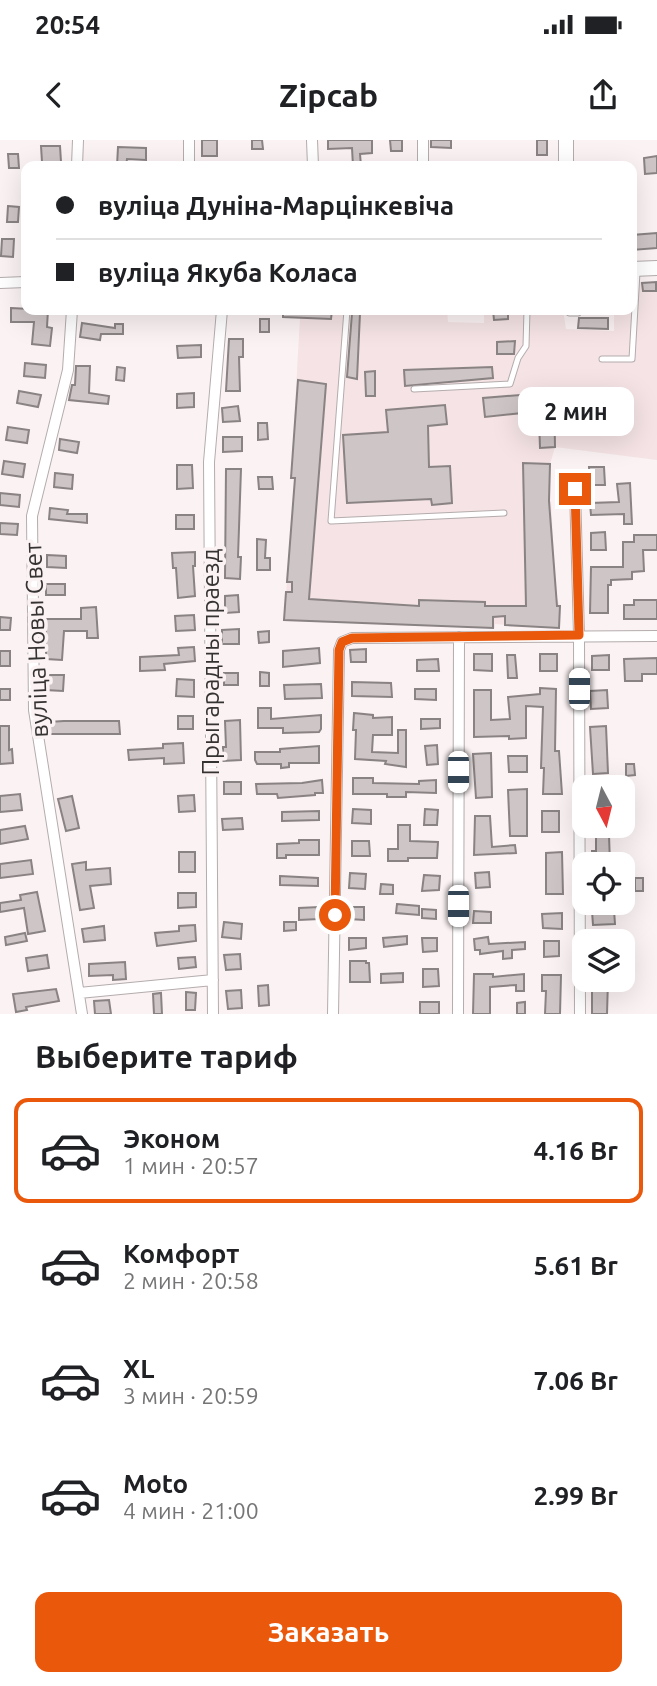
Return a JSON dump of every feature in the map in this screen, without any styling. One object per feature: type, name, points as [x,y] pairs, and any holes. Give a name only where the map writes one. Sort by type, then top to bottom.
[{"type":"street","points":[[77,161],[78,140]]},
{"type":"street","points":[[189,140],[189,161]]},
{"type":"street","points":[[312,140],[313,161]]},
{"type":"street","points":[[423,140],[424,161]]},
{"type":"street","points":[[566,140],[566,161]]},
{"type":"street","points":[[637,269],[657,268]]},
{"type":"street","points":[[0,283],[21,282]]},
{"type":"street","name":"вуліца Новы Свет","points":[[72,315],[68,370],[32,516],[34,710],[82,1014]]},
{"type":"street","name":"Прыгарадны праезд","points":[[213,1014],[209,463],[222,315]]},
{"type":"street","points":[[575,489],[579,635],[580,1014]]},
{"type":"street","points":[[333,1014],[339,650],[342,642],[352,638],[657,636]]},
{"type":"street","points":[[458,1014],[459,637]]},
{"type":"street","points":[[79,993],[213,980]]},
{"type":"lane","points":[[346,315],[331,521],[504,513]]},
{"type":"lane","points":[[414,389],[510,384],[518,358],[526,346],[527,315]]},
{"type":"lane","points":[[602,359],[632,359],[633,315]]},
{"type":"shaded area","points":[[657,282],[657,460],[555,447],[550,464],[548,501],[551,501],[556,596],[560,606],[559,628],[495,624],[495,628],[284,620],[295,479],[291,478],[300,318],[294,315],[447,315],[448,322],[484,323],[484,315],[564,315],[566,329],[614,331],[614,315],[637,315],[637,283]]},
{"type":"building","points":[[202,140],[217,140],[217,156],[202,156]]},
{"type":"building","points":[[252,140],[262,140],[263,149],[252,149]]},
{"type":"building","points":[[328,140],[372,140],[372,153],[360,154],[361,161],[353,161],[352,148],[328,149]]},
{"type":"building","points":[[390,140],[402,140],[402,151],[391,151]]},
{"type":"building","points":[[431,140],[451,140],[451,148],[431,147]]},
{"type":"building","points":[[537,140],[547,140],[547,155],[537,155]]},
{"type":"building","points":[[41,146],[60,146],[61,161],[42,161]]},
{"type":"building","points":[[118,147],[146,148],[146,160],[117,161]]},
{"type":"building","points":[[8,154],[18,154],[19,168],[9,168]]},
{"type":"building","points":[[657,156],[657,173],[645,174],[644,158]]},
{"type":"building","points":[[8,206],[19,207],[18,222],[7,222]]},
{"type":"building","points":[[657,233],[657,248],[637,250],[637,235]]},
{"type":"building","points":[[2,239],[14,239],[13,257],[1,256]]},
{"type":"building","points":[[656,282],[656,291],[643,291],[642,283]]},
{"type":"building","points":[[11,308],[21,309],[21,315],[48,315],[47,327],[52,328],[50,346],[32,344],[34,322],[11,322]]},
{"type":"building","points":[[283,315],[331,315],[331,319]]},
{"type":"building","points":[[352,315],[360,315],[357,379],[347,377]]},
{"type":"building","points":[[494,315],[508,315],[508,319],[494,320]]},
{"type":"building","points":[[579,318],[608,318],[608,329],[578,328]]},
{"type":"building","points":[[260,319],[269,319],[269,332],[260,332]]},
{"type":"building","points":[[82,323],[115,328],[115,324],[123,324],[123,334],[101,334],[100,340],[80,337]]},
{"type":"building","points":[[229,339],[243,339],[243,357],[239,357],[240,391],[226,391]]},
{"type":"building","points":[[515,341],[514,354],[497,354],[497,342]]},
{"type":"building","points":[[201,345],[201,357],[178,358],[177,346]]},
{"type":"building","points":[[25,363],[46,365],[45,378],[24,376]]},
{"type":"building","points":[[76,366],[90,366],[89,393],[109,396],[108,404],[69,400],[72,385],[75,385]]},
{"type":"building","points":[[117,367],[125,368],[124,381],[116,380]]},
{"type":"building","points":[[492,367],[493,378],[405,386],[404,370]]},
{"type":"building","points":[[375,371],[375,396],[366,396],[365,372]]},
{"type":"building","points":[[298,380],[326,384],[309,599],[419,606],[419,600],[485,602],[485,606],[526,606],[523,463],[550,464],[549,501],[557,606],[560,606],[559,628],[505,625],[505,616],[493,617],[493,628],[284,620],[286,592],[292,592],[292,582],[287,582],[295,478],[291,478]]},
{"type":"building","points":[[538,389],[554,390],[555,447],[540,448]]},
{"type":"building","points":[[19,391],[41,395],[38,407],[17,403]]},
{"type":"building","points":[[194,393],[194,407],[177,408],[177,394]]},
{"type":"building","points":[[520,395],[522,413],[485,417],[483,398]]},
{"type":"building","points":[[445,405],[447,424],[428,426],[429,467],[450,466],[452,503],[432,505],[431,499],[347,503],[343,435],[388,432],[386,410]]},
{"type":"building","points":[[238,406],[240,421],[223,422],[222,408]]},
{"type":"building","points":[[258,423],[267,423],[268,439],[258,440]]},
{"type":"building","points":[[8,427],[29,430],[27,443],[6,440]]},
{"type":"building","points":[[223,437],[242,437],[242,451],[223,452]]},
{"type":"building","points":[[60,439],[79,442],[77,453],[59,450]]},
{"type":"building","points":[[4,461],[25,464],[23,477],[2,474]]},
{"type":"building","points":[[177,465],[192,465],[193,488],[177,489]]},
{"type":"building","points":[[589,467],[604,467],[605,485],[590,485]]},
{"type":"building","points":[[226,469],[241,469],[238,557],[241,557],[240,579],[225,578]]},
{"type":"building","points":[[55,473],[73,475],[72,489],[54,487]]},
{"type":"building","points":[[258,477],[272,477],[273,489],[259,489]]},
{"type":"building","points":[[630,483],[632,524],[624,524],[624,514],[591,515],[590,503],[619,502],[617,484]]},
{"type":"building","points":[[0,493],[20,495],[19,507],[0,505]]},
{"type":"building","points":[[50,508],[68,510],[67,514],[87,514],[87,523],[49,519]]},
{"type":"building","points":[[176,515],[194,515],[194,529],[176,529]]},
{"type":"building","points":[[0,523],[18,524],[17,535],[0,534]]},
{"type":"building","points":[[605,532],[606,550],[591,550],[591,533]]},
{"type":"building","points":[[634,535],[657,535],[657,550],[643,550],[644,571],[632,572],[632,579],[611,580],[611,585],[608,585],[608,613],[590,613],[591,567],[623,567],[623,542],[634,542]]},
{"type":"building","points":[[257,539],[266,540],[265,558],[270,558],[270,570],[257,570]]},
{"type":"building","points":[[195,552],[195,596],[178,598],[172,553]]},
{"type":"building","points":[[47,555],[66,556],[66,568],[47,567]]},
{"type":"building","points":[[46,584],[65,584],[65,595],[46,595]]},
{"type":"building","points":[[238,595],[239,612],[225,613],[225,596]]},
{"type":"building","points":[[634,600],[657,600],[657,619],[624,619],[624,605],[634,605]]},
{"type":"building","points":[[96,607],[98,638],[87,638],[87,631],[64,631],[62,660],[46,659],[46,619],[81,619],[81,608]]},
{"type":"building","points":[[194,615],[195,630],[176,631],[175,616]]},
{"type":"building","points":[[0,617],[11,618],[10,630],[0,630]]},
{"type":"building","points":[[239,629],[239,644],[222,644],[222,630]]},
{"type":"building","points":[[269,631],[269,642],[259,643],[258,632]]},
{"type":"building","points":[[194,647],[195,661],[164,664],[165,670],[140,671],[140,657],[179,655],[178,648]]},
{"type":"building","points":[[319,648],[320,663],[283,667],[283,651]]},
{"type":"building","points":[[366,649],[366,662],[351,662],[350,650]]},
{"type":"building","points":[[0,651],[10,651],[10,666],[0,666]]},
{"type":"building","points":[[474,654],[492,654],[492,671],[474,670]]},
{"type":"building","points":[[540,654],[557,654],[557,671],[540,671]]},
{"type":"building","points":[[507,655],[515,655],[517,678],[508,678]]},
{"type":"building","points":[[609,655],[609,670],[592,670],[592,656]]},
{"type":"building","points":[[657,658],[657,674],[642,674],[642,681],[625,681],[624,659]]},
{"type":"building","points":[[438,659],[439,671],[417,671],[417,660]]},
{"type":"building","points":[[260,672],[269,673],[269,686],[260,686]]},
{"type":"building","points":[[224,673],[238,673],[238,685],[224,685]]},
{"type":"building","points":[[46,675],[64,675],[63,691],[45,690]]},
{"type":"building","points":[[177,679],[194,680],[194,697],[176,696]]},
{"type":"building","points":[[352,682],[391,683],[392,697],[352,696]]},
{"type":"building","points":[[321,684],[322,698],[285,699],[284,685]]},
{"type":"building","points":[[540,688],[556,689],[555,751],[559,751],[562,794],[543,794],[543,707],[526,706],[526,738],[474,737],[474,690],[491,690],[491,720],[510,719],[508,697],[540,694]]},
{"type":"building","points":[[0,689],[10,689],[10,700],[0,700]]},
{"type":"building","points":[[415,689],[436,689],[436,700],[415,699]]},
{"type":"building","points":[[607,690],[608,708],[591,709],[590,691]]},
{"type":"building","points":[[258,708],[271,708],[271,719],[321,715],[321,729],[319,732],[283,733],[283,728],[258,728]]},
{"type":"building","points":[[354,713],[373,715],[373,718],[392,717],[392,735],[373,735],[372,752],[398,753],[398,730],[406,730],[406,767],[385,764],[386,761],[355,759]]},
{"type":"building","points":[[178,716],[193,716],[193,729],[178,729]]},
{"type":"building","points":[[421,719],[440,719],[440,728],[421,729]]},
{"type":"building","points":[[240,720],[241,760],[223,761],[223,747],[226,747],[225,721]]},
{"type":"building","points":[[119,721],[120,734],[49,734],[48,722]]},
{"type":"building","points":[[0,726],[9,726],[9,750],[12,749],[13,763],[0,764]]},
{"type":"building","points":[[606,726],[608,773],[593,774],[590,727]]},
{"type":"building","points":[[183,743],[184,763],[164,764],[164,758],[129,760],[128,750],[163,748],[163,744]]},
{"type":"building","points":[[437,745],[438,764],[427,765],[425,746]]},
{"type":"building","points":[[319,746],[319,763],[289,763],[289,767],[281,768],[281,764],[257,764],[255,760],[255,752],[280,752],[280,749]]},
{"type":"building","points":[[491,753],[492,797],[476,798],[473,754]]},
{"type":"building","points":[[508,756],[527,756],[527,772],[509,772]]},
{"type":"building","points":[[626,764],[634,764],[635,775],[626,775]]},
{"type":"building","points":[[353,778],[373,778],[373,783],[419,784],[419,781],[436,780],[436,793],[406,792],[406,797],[353,794]]},
{"type":"building","points":[[322,780],[323,793],[315,795],[278,798],[277,794],[257,794],[256,784]]},
{"type":"building","points":[[224,782],[241,782],[241,794],[224,794]]},
{"type":"building","points":[[527,789],[527,836],[510,836],[508,790]]},
{"type":"building","points":[[20,794],[22,810],[0,812],[0,796]]},
{"type":"building","points":[[194,795],[195,811],[179,812],[178,796]]},
{"type":"building","points":[[72,796],[79,828],[66,831],[58,799]]},
{"type":"building","points":[[353,809],[371,810],[371,824],[352,823]]},
{"type":"building","points":[[425,809],[438,810],[437,825],[424,825]]},
{"type":"building","points":[[319,811],[319,820],[282,821],[282,812]]},
{"type":"building","points":[[542,811],[559,811],[559,832],[542,832]]},
{"type":"building","points":[[475,816],[490,816],[492,847],[515,845],[516,853],[474,855]]},
{"type":"building","points":[[242,818],[243,829],[223,830],[222,819]]},
{"type":"building","points":[[398,825],[410,825],[410,841],[438,842],[437,858],[388,861],[388,849],[398,849]]},
{"type":"building","points":[[25,826],[28,839],[0,844],[0,830]]},
{"type":"building","points":[[596,838],[609,838],[610,852],[592,852],[596,851]]},
{"type":"building","points":[[299,840],[319,840],[319,855],[286,855],[286,858],[277,858],[277,844],[299,843]]},
{"type":"building","points":[[352,841],[369,841],[370,856],[352,856]]},
{"type":"building","points":[[179,852],[195,852],[195,872],[179,872]]},
{"type":"building","points":[[562,852],[563,894],[546,894],[546,853]]},
{"type":"building","points":[[31,860],[33,874],[0,878],[0,864]]},
{"type":"building","points":[[86,862],[86,870],[110,868],[111,884],[90,886],[94,908],[80,910],[72,864]]},
{"type":"building","points":[[489,872],[490,887],[476,888],[475,873]]},
{"type":"building","points":[[350,873],[366,874],[365,889],[349,888]]},
{"type":"building","points":[[424,875],[440,876],[439,890],[422,891]]},
{"type":"building","points":[[280,876],[318,878],[318,886],[280,885]]},
{"type":"building","points":[[635,878],[643,878],[643,891],[635,891]]},
{"type":"building","points":[[381,884],[393,885],[393,894],[380,894]]},
{"type":"building","points":[[37,892],[45,931],[28,934],[24,908],[0,912],[0,903],[21,900],[20,895]]},
{"type":"building","points":[[178,893],[196,893],[196,907],[178,908]]},
{"type":"building","points":[[397,904],[419,906],[419,915],[396,913]]},
{"type":"building","points":[[319,907],[319,919],[299,920],[299,908]]},
{"type":"building","points":[[349,907],[364,907],[364,920],[349,919]]},
{"type":"building","points":[[422,909],[436,910],[436,919],[422,918]]},
{"type":"building","points":[[474,911],[491,912],[491,923],[473,923]]},
{"type":"building","points":[[562,913],[562,929],[543,928],[542,914]]},
{"type":"building","points":[[592,915],[614,915],[615,924],[593,925]]},
{"type":"building","points":[[224,922],[242,924],[241,939],[222,937]]},
{"type":"building","points":[[284,922],[296,922],[296,930],[284,931]]},
{"type":"building","points":[[195,925],[196,941],[157,946],[155,933],[179,931],[179,926]]},
{"type":"building","points":[[104,926],[105,940],[84,942],[82,929]]},
{"type":"building","points":[[25,933],[27,941],[6,945],[5,937]]},
{"type":"building","points":[[407,936],[407,944],[384,947],[383,938]]},
{"type":"building","points":[[488,937],[489,944],[525,942],[525,949],[512,950],[512,958],[503,959],[503,951],[480,954],[480,950],[475,950],[474,939]]},
{"type":"building","points":[[349,938],[366,938],[366,948],[349,950]]},
{"type":"building","points":[[422,938],[437,938],[437,951],[423,952]]},
{"type":"building","points":[[544,941],[559,941],[559,956],[544,957]]},
{"type":"building","points":[[240,954],[241,969],[226,970],[224,955]]},
{"type":"building","points":[[47,955],[49,968],[28,971],[26,958]]},
{"type":"building","points":[[195,957],[196,967],[179,969],[178,958]]},
{"type":"building","points":[[350,961],[369,963],[370,982],[350,982]]},
{"type":"building","points":[[125,962],[126,979],[113,980],[113,975],[89,976],[89,964]]},
{"type":"building","points":[[423,969],[438,969],[439,986],[423,987]]},
{"type":"building","points":[[403,973],[403,982],[381,983],[381,974]]},
{"type":"building","points":[[474,974],[493,974],[493,977],[524,974],[524,991],[516,991],[516,985],[490,987],[490,1014],[473,1014]]},
{"type":"building","points":[[542,975],[561,975],[560,1014],[545,1014],[546,991],[542,991]]},
{"type":"building","points":[[268,985],[269,1005],[259,1006],[258,986]]},
{"type":"building","points":[[56,989],[59,1001],[26,1007],[27,1010],[16,1012],[13,994]]},
{"type":"building","points":[[241,990],[242,1008],[228,1009],[226,991]]},
{"type":"building","points":[[186,992],[196,993],[195,1010],[186,1010]]},
{"type":"building","points":[[592,992],[608,992],[607,1014],[592,1014]]},
{"type":"building","points":[[161,993],[162,1014],[154,1014],[153,994]]},
{"type":"building","points":[[109,1000],[111,1014],[95,1014],[94,1001]]},
{"type":"building","points":[[420,1002],[439,1002],[439,1014],[420,1014]]},
{"type":"building","points":[[525,1002],[525,1014],[517,1014],[517,1003]]},
{"type":"route","points":[[335,915],[339,650],[342,642],[352,638],[579,635],[575,489]]}]
